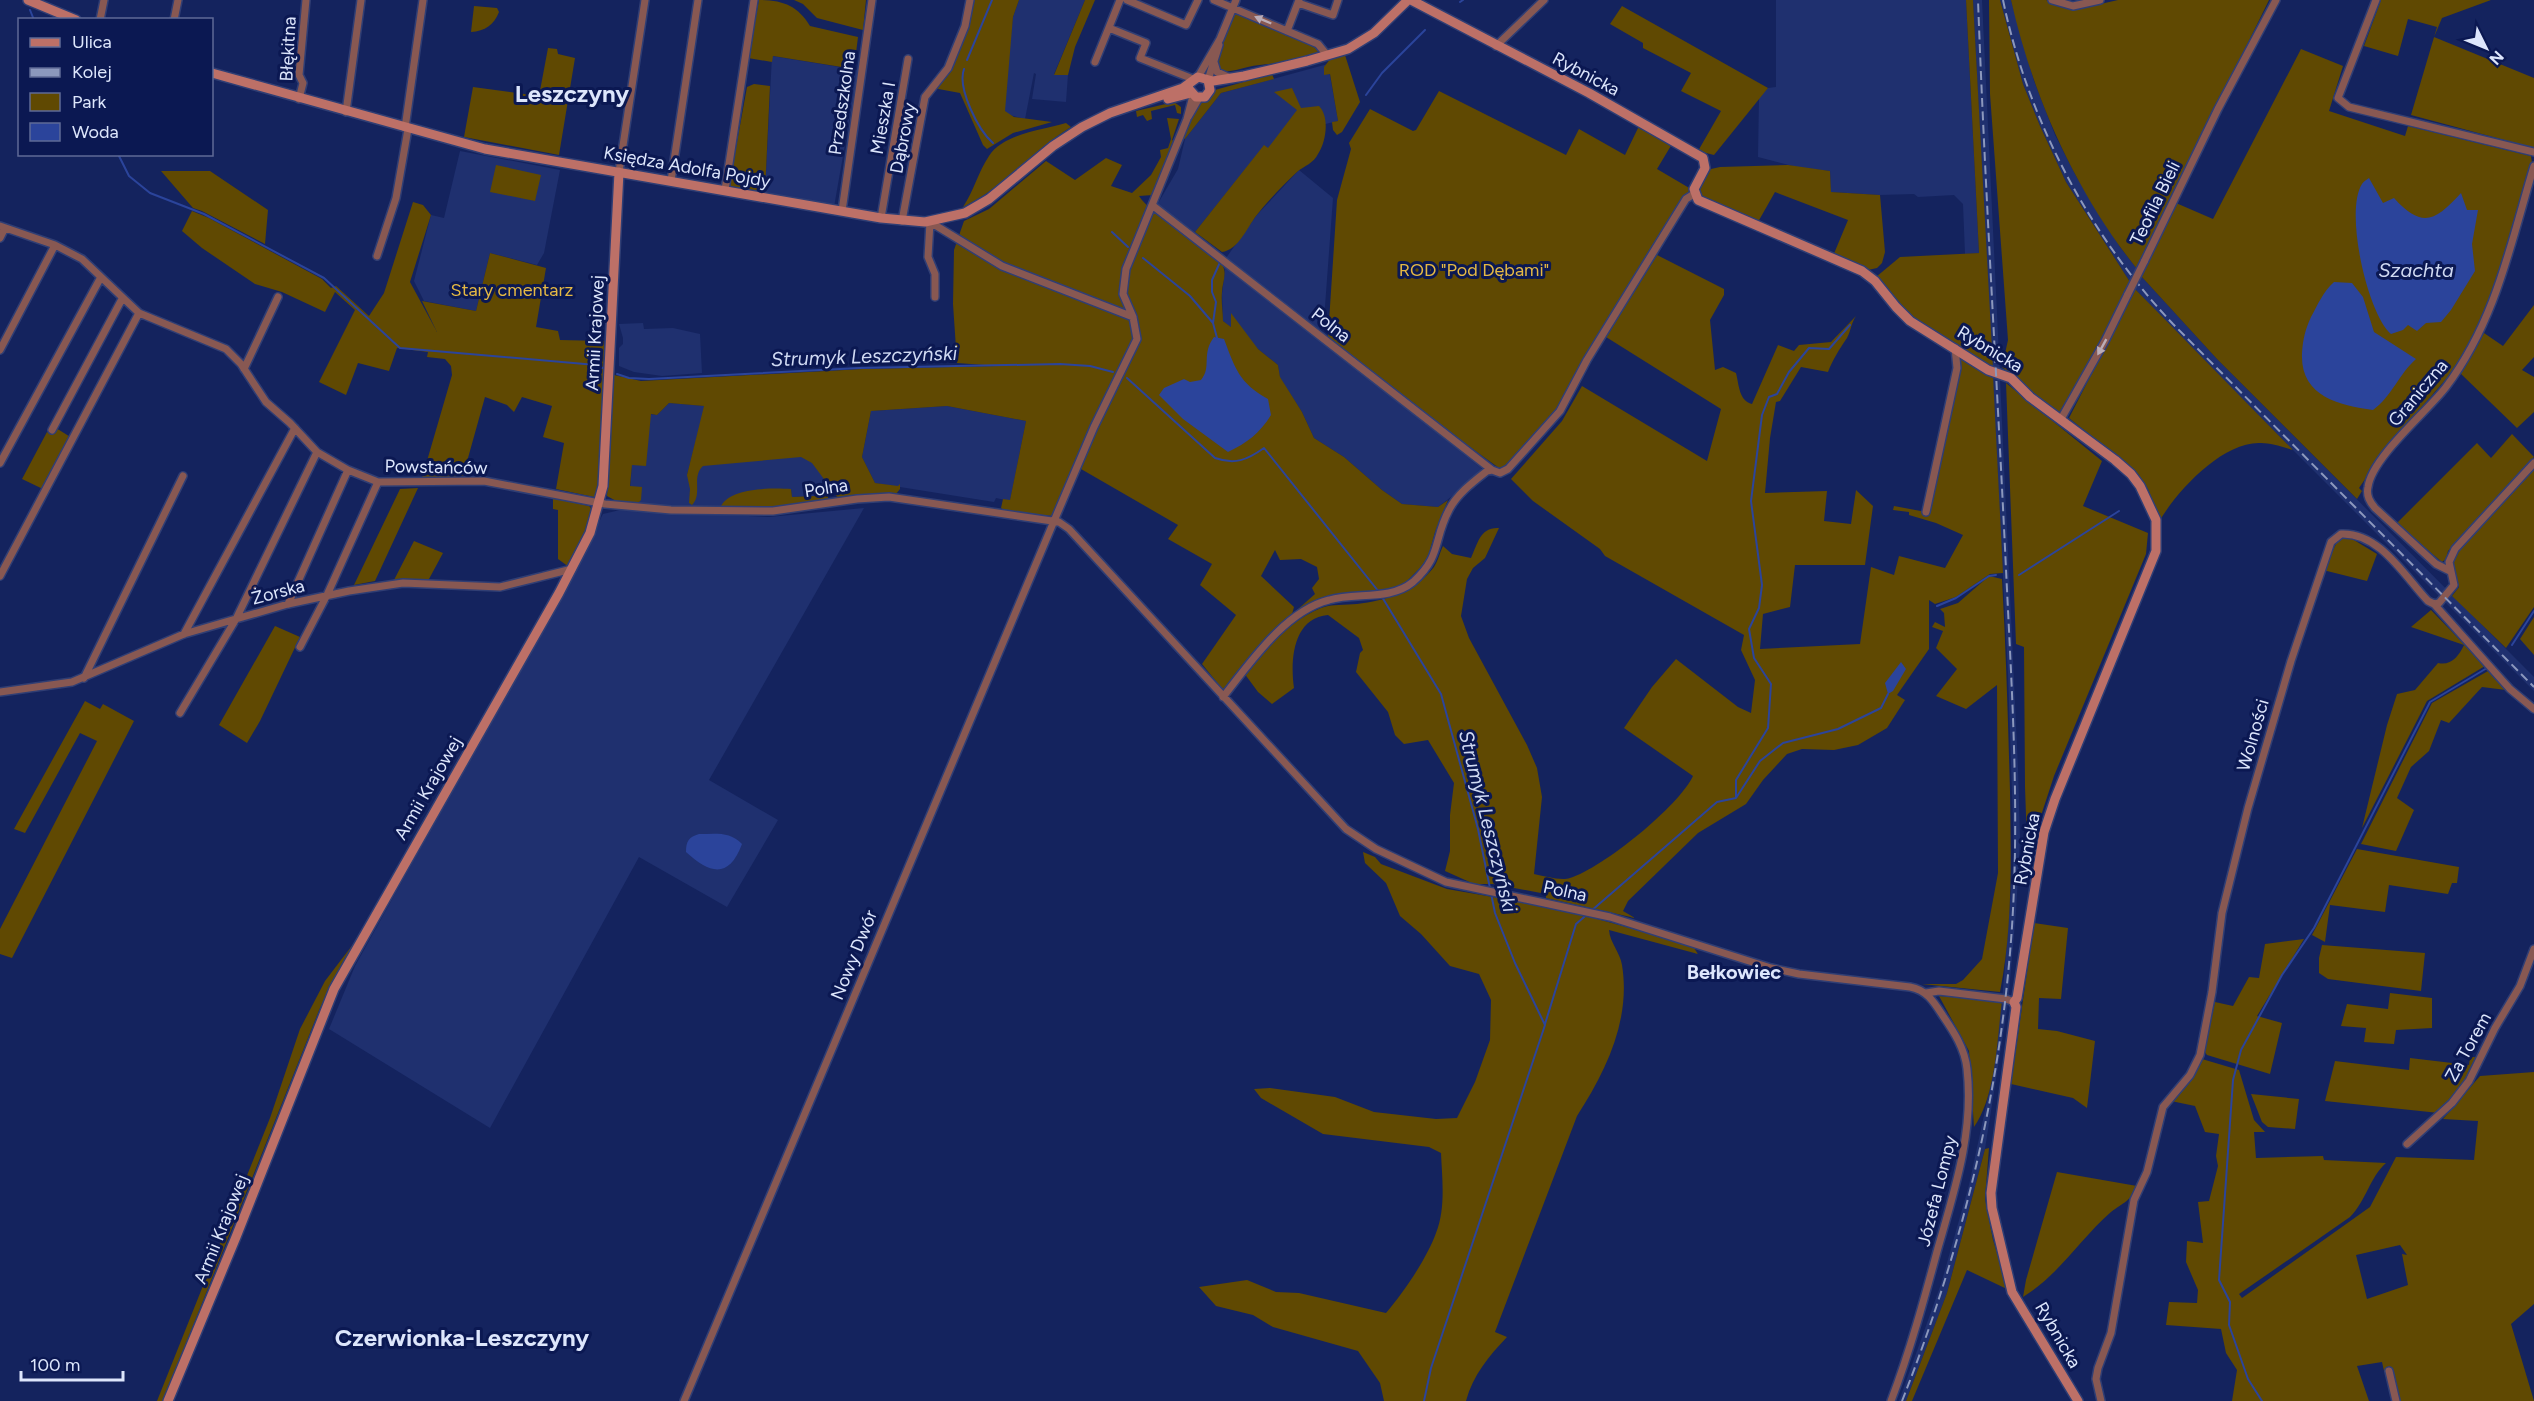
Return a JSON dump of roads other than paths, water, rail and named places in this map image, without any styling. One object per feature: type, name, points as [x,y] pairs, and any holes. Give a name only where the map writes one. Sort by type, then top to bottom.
[{"type":"street","points":[[28,0],[71,18]]},
{"type":"street","points":[[100,18],[104,0]]},
{"type":"street","points":[[174,18],[178,0]]},
{"type":"street","name":"Błękitna","points":[[299,99],[303,83],[299,75],[306,0]]},
{"type":"street","points":[[346,112],[361,0]]},
{"type":"street","points":[[377,256],[396,198],[423,0]]},
{"type":"street","points":[[619,172],[645,0]]},
{"type":"street","points":[[671,181],[698,0]]},
{"type":"street","points":[[725,190],[754,0]]},
{"type":"street","name":"Przedszkolna","points":[[842,211],[872,0]]},
{"type":"street","name":"Dąbrowy","points":[[903,221],[925,97],[948,68],[965,26],[970,0]]},
{"type":"street","points":[[1095,62],[1120,0]]},
{"type":"street","points":[[1127,0],[1186,25],[1197,0]]},
{"type":"street","points":[[1214,0],[1234,4],[1317,44],[1327,55]]},
{"type":"street","points":[[1287,31],[1299,1],[1333,15],[1338,0]]},
{"type":"street","points":[[1109,28],[1146,43],[1140,57],[1194,88],[1205,97],[1210,90],[1244,76],[1348,49],[1374,33],[1409,0]]},
{"type":"street","name":"Rybnicka","points":[[1409,0],[1589,93],[1702,158],[1705,168],[1694,187],[1694,194],[1702,203],[1867,273],[1910,321],[1988,370],[2008,376],[2030,397],[2131,474],[2140,486],[2156,520],[2158,537],[2156,551],[2074,746],[2044,832],[2017,998],[2014,1002],[2016,1007],[1993,1175],[1992,1208],[2012,1292],[2078,1401]]},
{"type":"street","points":[[1496,45],[1544,0]]},
{"type":"street","points":[[2052,0],[2073,6],[2100,0]]},
{"type":"street","name":"Teofila Bieli","points":[[2061,419],[2105,341],[2172,203],[2276,0]]},
{"type":"street","points":[[2376,0],[2338,98],[2340,103],[2534,152]]},
{"type":"street","points":[[1187,119],[1194,88],[1220,39],[1234,4]]},
{"type":"street","points":[[1210,90],[1208,80],[1220,39]]},
{"type":"street","name":"Mieszka I","points":[[881,218],[908,59]]},
{"type":"street","points":[[1214,62],[1217,72],[1228,77]]},
{"type":"street","name":"Księdza Adolfa Pojdy","points":[[213,73],[484,149],[881,218],[930,222],[956,216],[981,205],[1067,136],[1099,118],[1194,88]]},
{"type":"street","points":[[1054,521],[1094,427],[1137,339],[1134,317],[1123,294],[1126,269],[1187,119],[1194,88],[1208,80],[1244,76]]},
{"type":"street","name":"Księdza Adolfa Pojdy","points":[[1133,106],[1180,96],[1194,88]]},
{"type":"street","points":[[1180,96],[1189,106]]},
{"type":"street","name":"Graniczna","points":[[2450,571],[2436,564],[2375,508],[2368,498],[2368,485],[2402,433],[2445,388],[2466,358],[2496,297],[2534,166]]},
{"type":"street","name":"Armii Krajowej","points":[[168,1401],[236,1237],[334,988],[572,569],[590,533],[600,503],[605,468],[619,172]]},
{"type":"street","points":[[1223,697],[1252,658],[1304,612],[1330,599],[1381,594],[1408,585],[1427,567],[1434,556],[1442,525],[1453,502],[1471,484],[1492,470],[1500,473],[1508,470],[1557,416],[1587,360],[1686,199],[1694,194]]},
{"type":"street","name":"Polna","points":[[1152,205],[1492,470]]},
{"type":"street","points":[[935,297],[935,274],[927,257],[930,222],[1002,266],[1134,317]]},
{"type":"street","points":[[0,238],[3,227]]},
{"type":"street","name":"Powstańców","points":[[3,227],[55,245],[82,259],[139,313],[220,345],[232,354],[266,402],[317,452],[348,470],[378,482],[484,481],[600,503]]},
{"type":"street","points":[[0,350],[55,245]]},
{"type":"street","points":[[0,463],[101,277]]},
{"type":"street","points":[[244,369],[278,297]]},
{"type":"street","points":[[52,430],[122,299]]},
{"type":"street","points":[[0,576],[139,313]]},
{"type":"street","points":[[1926,512],[1957,368],[1955,348]]},
{"type":"street","points":[[184,634],[295,428]]},
{"type":"street","points":[[180,712],[236,619],[317,452]]},
{"type":"street","points":[[2534,463],[2455,549],[2449,562],[2454,585],[2436,604],[2510,689],[2534,708]]},
{"type":"street","points":[[288,604],[348,470]]},
{"type":"street","points":[[84,678],[183,476]]},
{"type":"street","points":[[300,646],[327,596],[378,482]]},
{"type":"street","name":"Polna","points":[[600,503],[671,510],[773,511],[888,497],[1054,521],[1069,529],[1352,834],[1376,849],[1433,877],[1460,886],[1589,912],[1655,930],[1780,970],[1910,987],[1926,993]]},
{"type":"street","name":"Nowy Dwór","points":[[684,1401],[1054,521]]},
{"type":"street","name":"Wolności","points":[[2190,1075],[2200,1054],[2205,1035],[2222,913],[2248,808],[2291,660],[2331,542],[2341,534],[2361,537],[2385,553],[2436,604]]},
{"type":"street","name":"Żorska","points":[[0,692],[42,688],[84,678],[184,634],[288,604],[403,583],[500,587],[572,569]]},
{"type":"street","name":"Za Torem","points":[[2407,1144],[2452,1103],[2469,1081],[2495,1028],[2520,986],[2534,949]]},
{"type":"street","points":[[1926,993],[1939,991],[2006,999],[2014,1002]]},
{"type":"street","name":"Józefa Lompy","points":[[1891,1401],[1923,1305],[1959,1174],[1969,1122],[1967,1068],[1963,1051],[1936,1005],[1926,993]]},
{"type":"street","name":"Rybnicka","points":[[2101,1401],[2096,1380],[2111,1333],[2134,1200],[2148,1172],[2163,1107],[2190,1075]]},
{"type":"street","points":[[2390,1371],[2396,1401]]},
{"type":"water","name":"Szachta","points":[[2369,178],[2383,203],[2394,198],[2413,215],[2421,218],[2429,218],[2444,210],[2461,193],[2467,210],[2478,210],[2472,244],[2475,271],[2441,322],[2426,323],[2417,331],[2408,325],[2403,330],[2391,334],[2382,323],[2367,286],[2357,239],[2357,198],[2362,184]]},
{"type":"water","points":[[2334,282],[2352,283],[2363,297],[2374,332],[2416,359],[2373,410],[2347,405],[2324,396],[2314,389],[2303,368],[2302,348],[2307,326],[2321,298]]},
{"type":"water","points":[[1214,337],[1224,339],[1231,358],[1244,381],[1268,399],[1271,415],[1253,437],[1228,452],[1183,419],[1159,395],[1164,388],[1184,379],[1190,382],[1201,380],[1206,370],[1208,349]]},
{"type":"water","points":[[1901,662],[1906,669],[1893,691],[1888,694],[1885,683]]},
{"type":"water","points":[[699,834],[727,835],[742,844],[737,855],[725,868],[711,868],[686,852],[689,840]]},
{"type":"waterway","points":[[967,60],[992,0]]},
{"type":"waterway","name":"Strumyk Leszczyński","points":[[30,10],[33,18]]},
{"type":"waterway","points":[[1366,95],[1382,73],[1425,30]]},
{"type":"waterway","points":[[964,69],[963,87],[970,108],[981,129],[993,143]]},
{"type":"waterway","name":"Strumyk Leszczyński","points":[[119,156],[129,176],[150,193],[204,214],[324,278],[400,348],[596,365],[603,368]]},
{"type":"waterway","points":[[1112,232],[1128,247]]},
{"type":"waterway","points":[[1143,258],[1190,296],[1213,323]]},
{"type":"waterway","points":[[1217,338],[1213,323],[1216,302],[1212,292],[1212,280],[1221,260]]},
{"type":"waterway","points":[[1736,798],[1736,780],[1768,728],[1771,684],[1754,658],[1749,629],[1759,608],[1762,585],[1751,501],[1762,415],[1769,397],[1777,394],[1789,372],[1809,348],[1829,349],[1850,325]]},
{"type":"waterway","name":"Strumyk Leszczyński","points":[[617,374],[629,378],[649,379],[859,368],[1060,364],[1090,366],[1113,372]]},
{"type":"waterway","name":"Strumyk Leszczyński","points":[[1127,378],[1215,458],[1229,461],[1241,460],[1264,448],[1379,592],[1441,694],[1478,829],[1495,913],[1515,963],[1545,1025],[1431,1368],[1424,1401]]},
{"type":"waterway","points":[[2019,575],[2119,511]]},
{"type":"waterway","points":[[1937,606],[1956,598],[1989,576],[1996,575]]},
{"type":"waterway","points":[[2512,645],[2534,611]]},
{"type":"waterway","points":[[2262,1401],[2248,1379],[2229,1325],[2230,1302],[2219,1280],[2233,1080],[2241,1050],[2282,975],[2314,928],[2430,702],[2487,668]]},
{"type":"waterway","points":[[1545,1024],[1576,924],[1717,802],[1736,798],[1760,761],[1783,743],[1838,729],[1881,708],[1888,694]]},
{"type":"railway","points":[[1902,1401],[1958,1237],[1985,1124],[2004,1011],[2013,905],[2015,857],[2013,713],[1978,0]]},
{"type":"railway","points":[[2003,0],[2028,89],[2046,132],[2066,174],[2115,253],[2173,324],[2534,687]]},
{"type":"district","name":"Leszczyny","points":[[572,93]]},
{"type":"district","name":"Bełkowiec","points":[[1734,972]]},
{"type":"district","name":"Czerwionka-Leszczyny","points":[[462,1337]]},
{"type":"park label","name":"ROD \"Pod Dębami\"","points":[[1474,270]]},
{"type":"park label","name":"Stary cmentarz","points":[[512,290]]}]
